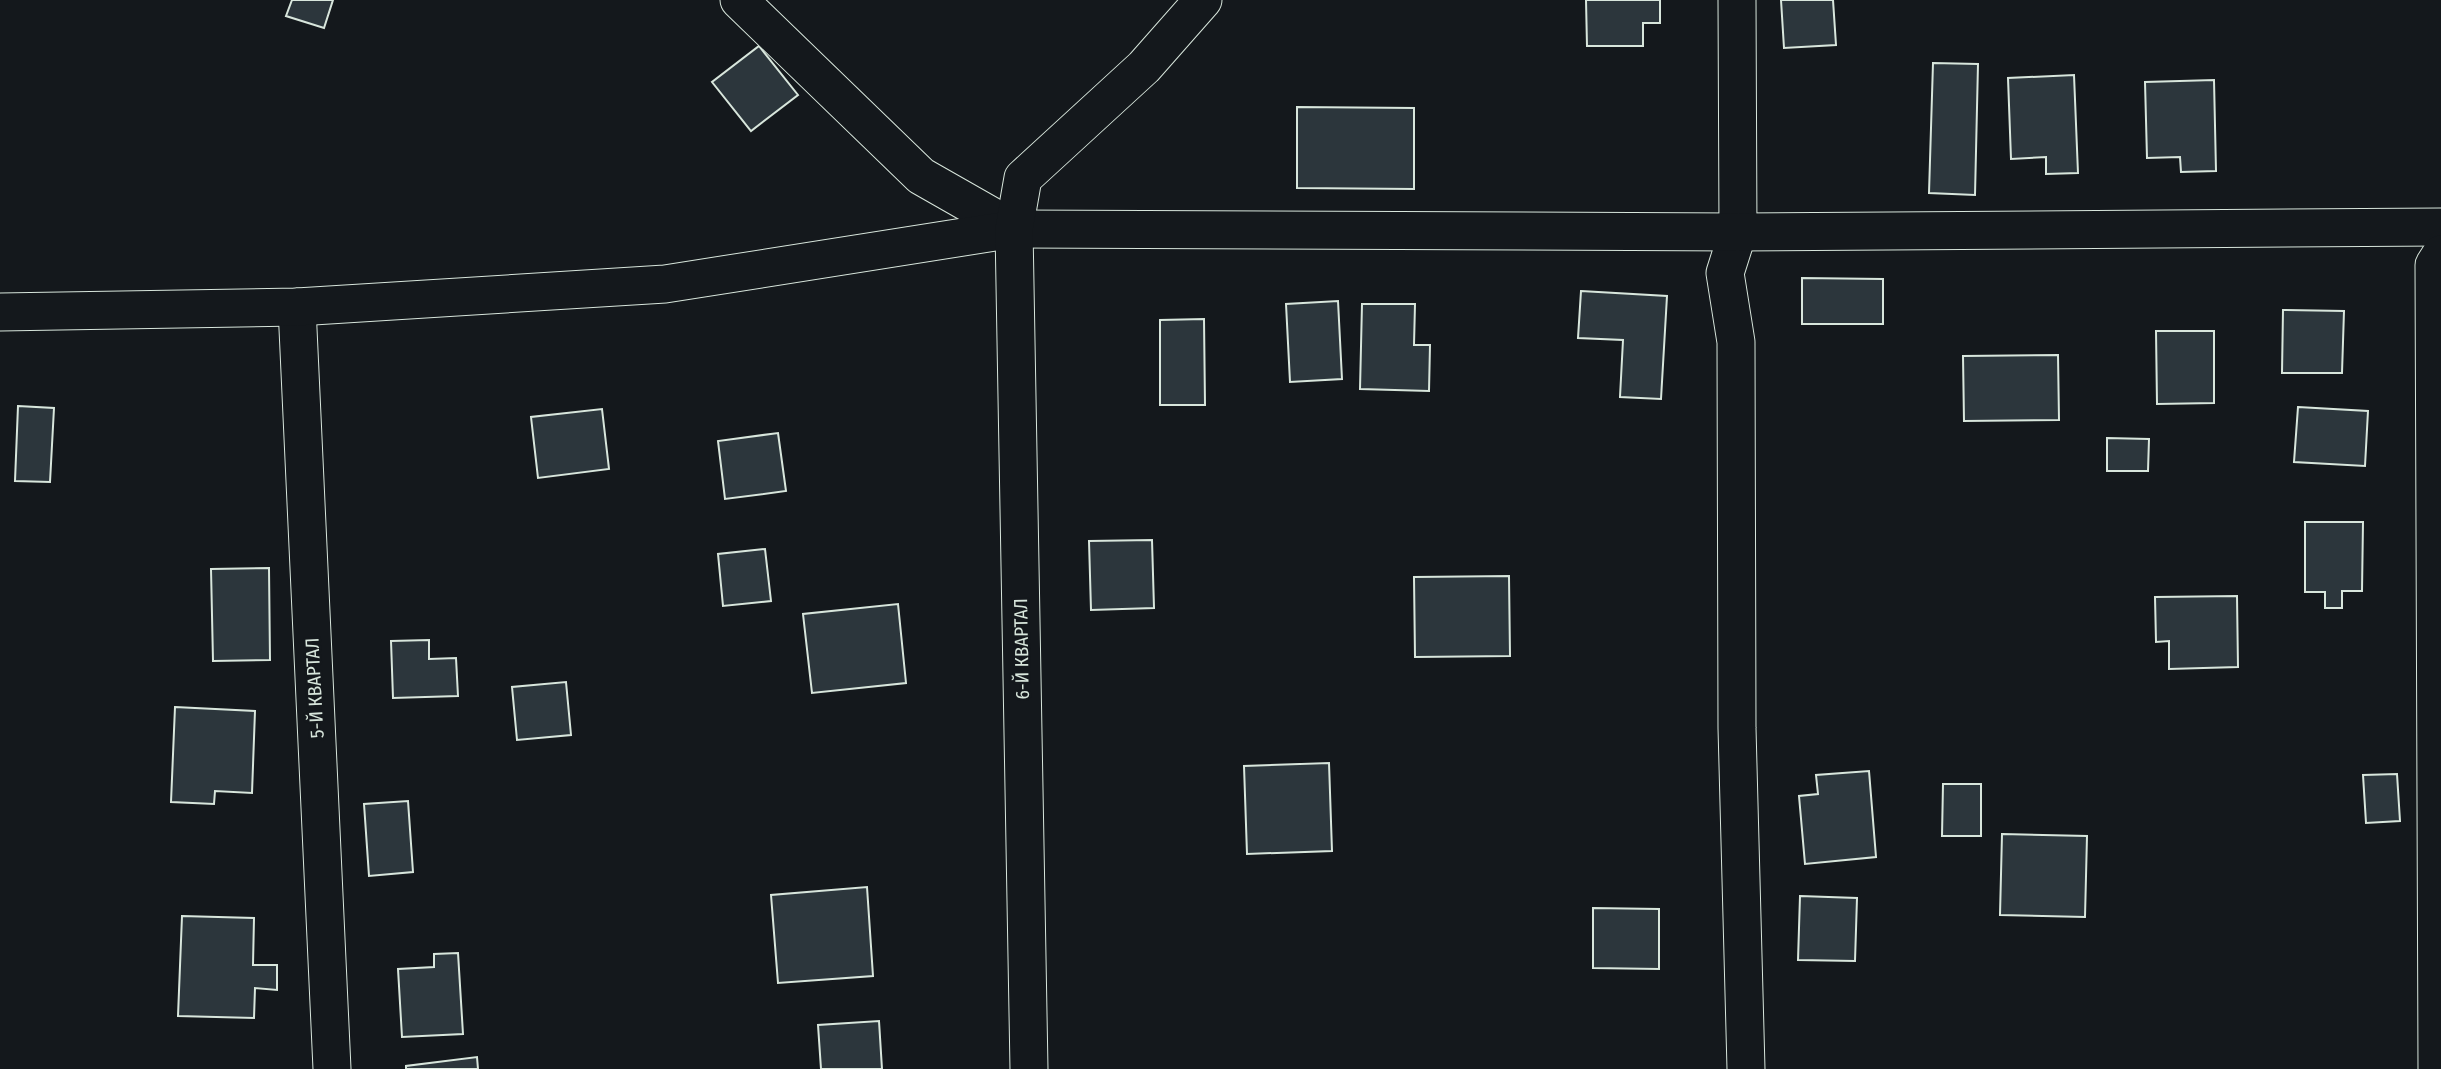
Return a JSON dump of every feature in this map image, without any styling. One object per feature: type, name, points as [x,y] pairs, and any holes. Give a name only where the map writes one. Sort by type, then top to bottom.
[{"type":"street","points":[[739,0],[921,176],[1014,229]]},
{"type":"street","name":"6-Й КВАРТАЛ","points":[[1028,1069],[1014,229],[1023,178],[1144,67],[1203,0]]},
{"type":"street","points":[[1737,0],[1738,232],[1725,273],[1736,342],[1737,728],[1746,1069]]},
{"type":"street","points":[[0,312],[297,307],[665,284],[1014,229],[1738,232],[2441,227]]},
{"type":"street","points":[[2437,1069],[2434,265],[2441,254]]},
{"type":"street","name":"5-Й КВАРТАЛ","points":[[297,307],[332,1069]]},
{"type":"building","points":[[292,0],[333,0],[324,28],[286,16]]},
{"type":"building","points":[[1586,0],[1660,0],[1660,23],[1643,23],[1643,46],[1587,46]]},
{"type":"building","points":[[1781,0],[1833,0],[1836,45],[1784,48]]},
{"type":"building","points":[[759,46],[798,95],[751,131],[712,82]]},
{"type":"building","points":[[1933,63],[1978,64],[1975,195],[1929,193]]},
{"type":"building","points":[[2074,75],[2078,173],[2046,174],[2046,157],[2011,159],[2008,78]]},
{"type":"building","points":[[2214,80],[2216,171],[2181,172],[2180,157],[2147,158],[2145,82]]},
{"type":"building","points":[[1297,107],[1414,108],[1414,189],[1297,188]]},
{"type":"building","points":[[1802,278],[1883,279],[1883,324],[1802,324]]},
{"type":"building","points":[[1581,291],[1667,296],[1661,399],[1620,397],[1623,340],[1578,338]]},
{"type":"building","points":[[1338,301],[1342,379],[1290,382],[1286,304]]},
{"type":"building","points":[[1362,304],[1415,304],[1414,345],[1430,345],[1429,391],[1360,389]]},
{"type":"building","points":[[2283,310],[2344,311],[2342,373],[2282,373]]},
{"type":"building","points":[[1204,319],[1205,405],[1160,405],[1160,320]]},
{"type":"building","points":[[2156,331],[2214,331],[2214,403],[2157,404]]},
{"type":"building","points":[[2058,355],[2059,420],[1964,421],[1963,356]]},
{"type":"building","points":[[18,406],[54,408],[50,482],[15,481]]},
{"type":"building","points":[[2298,407],[2368,411],[2365,466],[2294,462]]},
{"type":"building","points":[[602,409],[609,469],[538,478],[531,417]]},
{"type":"building","points":[[778,433],[786,491],[725,499],[718,441]]},
{"type":"building","points":[[2107,438],[2149,439],[2148,471],[2107,471]]},
{"type":"building","points":[[2305,522],[2363,522],[2362,591],[2342,591],[2342,608],[2325,608],[2325,592],[2305,592]]},
{"type":"building","points":[[1152,540],[1154,608],[1091,610],[1089,541]]},
{"type":"building","points":[[765,549],[771,601],[723,606],[718,554]]},
{"type":"building","points":[[269,568],[270,660],[213,661],[211,569]]},
{"type":"building","points":[[1509,576],[1510,656],[1415,657],[1414,577]]},
{"type":"building","points":[[2237,596],[2238,667],[2169,669],[2169,641],[2156,642],[2155,597]]},
{"type":"building","points":[[898,604],[906,683],[812,693],[803,614]]},
{"type":"building","points":[[429,640],[429,659],[456,658],[458,696],[393,698],[391,641]]},
{"type":"building","points":[[566,682],[571,735],[517,740],[512,687]]},
{"type":"building","points":[[175,707],[255,711],[252,793],[215,791],[214,804],[171,802]]},
{"type":"building","points":[[1329,763],[1332,851],[1247,854],[1244,766]]},
{"type":"building","points":[[1869,771],[1876,857],[1805,864],[1799,796],[1818,794],[1816,775]]},
{"type":"building","points":[[2397,774],[2400,821],[2366,823],[2363,775]]},
{"type":"building","points":[[1943,784],[1981,784],[1981,836],[1942,836]]},
{"type":"building","points":[[408,801],[413,872],[369,876],[364,804]]},
{"type":"building","points":[[2002,834],[2087,836],[2085,917],[2000,915]]},
{"type":"building","points":[[867,887],[873,976],[778,983],[771,895]]},
{"type":"building","points":[[1800,896],[1857,898],[1855,961],[1798,960]]},
{"type":"building","points":[[1593,908],[1659,909],[1659,969],[1593,968]]},
{"type":"building","points":[[182,916],[254,918],[253,965],[277,965],[277,990],[255,988],[254,1018],[178,1016]]},
{"type":"building","points":[[458,953],[463,1034],[402,1037],[398,969],[434,967],[434,954]]},
{"type":"building","points":[[879,1021],[882,1069],[821,1069],[818,1025]]},
{"type":"building","points":[[477,1057],[478,1069],[406,1069],[406,1066]]}]
